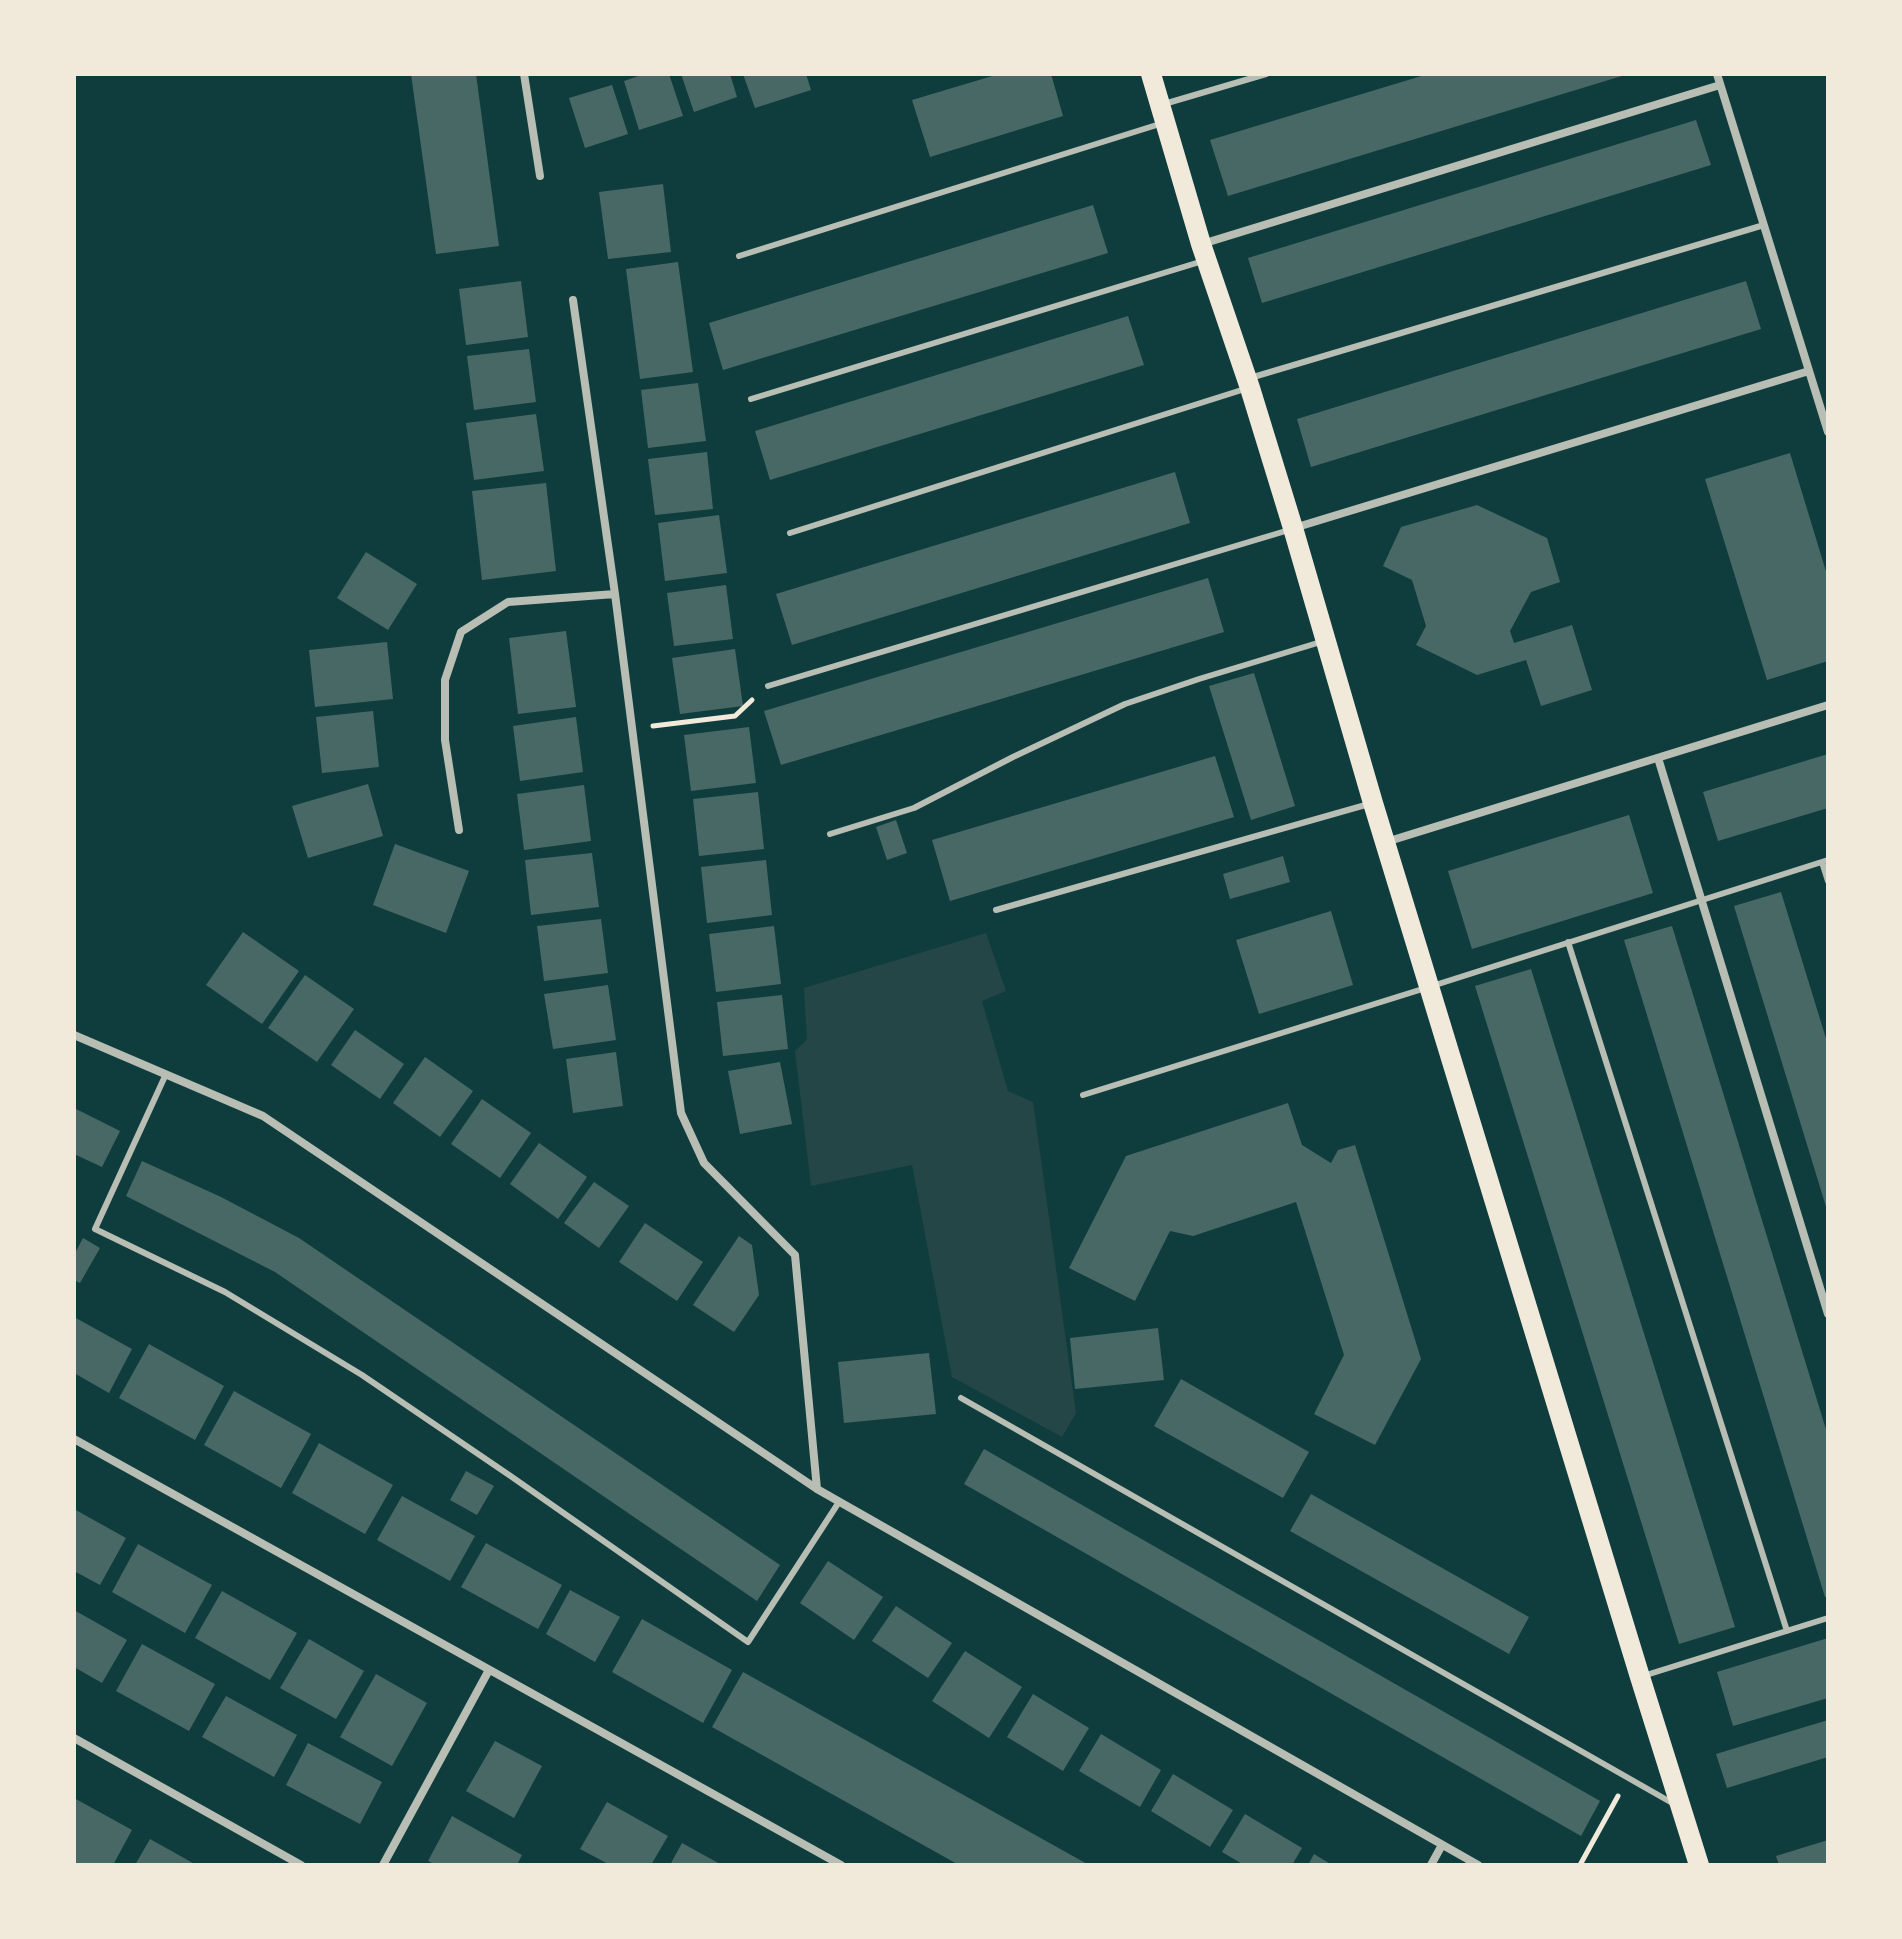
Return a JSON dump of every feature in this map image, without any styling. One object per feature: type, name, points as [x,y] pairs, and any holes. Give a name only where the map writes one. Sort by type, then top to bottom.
[{"type":"main road","points":[[1151,74],[1203,252],[1293,528],[1373,803],[1699,1865]]},
{"type":"street","points":[[524,74],[540,176]]},
{"type":"street","points":[[1717,74],[1828,432]]},
{"type":"street","points":[[1203,252],[1720,85]]},
{"type":"street","points":[[573,300],[615,594],[681,1113],[704,1163],[795,1255],[817,1489]]},
{"type":"street","points":[[1293,528],[1809,371]]},
{"type":"street","points":[[459,830],[445,740],[445,680],[461,632],[508,602],[615,594]]},
{"type":"street","points":[[1385,842],[1828,705]]},
{"type":"street","points":[[1658,758],[1828,1314]]},
{"type":"street","points":[[74,1035],[263,1116],[817,1489],[1478,1865]]},
{"type":"street","points":[[74,1439],[841,1865]]},
{"type":"street","points":[[383,1865],[489,1670]]},
{"type":"street","points":[[74,1738],[301,1865]]},
{"type":"street","points":[[1431,1865],[1442,1845]]},
{"type":"lane","points":[[739,256],[1163,114],[1266,74]]},
{"type":"lane","points":[[790,533],[1248,384],[1764,225]]},
{"type":"lane","points":[[751,399],[1203,252]]},
{"type":"lane","points":[[768,686],[1293,528]]},
{"type":"lane","points":[[830,834],[914,808],[1125,704],[1324,641]]},
{"type":"lane","points":[[996,910],[1373,803]]},
{"type":"lane","points":[[1083,1095],[1825,861],[1828,881]]},
{"type":"lane","points":[[1568,942],[1787,1631]]},
{"type":"lane","points":[[166,1074],[95,1229],[225,1292],[362,1375],[748,1642],[839,1502]]},
{"type":"lane","points":[[961,1398],[1680,1807]]},
{"type":"lane","points":[[1640,1677],[1828,1618]]},
{"type":"path","points":[[632,729],[735,716],[768,686]]},
{"type":"path","points":[[1580,1865],[1628,1778]]},
{"type":"shaded area","points":[[986,933],[1006,991],[982,1001],[1008,1091],[1033,1102],[1076,1413],[1062,1437],[952,1377],[912,1165],[811,1186],[795,1051],[807,1040],[804,988]]},
{"type":"building","points":[[411,74],[476,74],[499,246],[436,254]]},
{"type":"building","points":[[644,74],[669,74],[683,116],[639,130],[624,81]]},
{"type":"building","points":[[681,74],[730,74],[737,97],[694,112]]},
{"type":"building","points":[[743,74],[806,74],[811,90],[755,108]]},
{"type":"building","points":[[999,74],[1051,74],[1063,116],[930,157],[912,100]]},
{"type":"building","points":[[1428,74],[1625,75],[1228,196],[1210,140]]},
{"type":"building","points":[[612,85],[628,134],[585,148],[569,98]]},
{"type":"building","points":[[1696,120],[1711,165],[1262,303],[1248,258]]},
{"type":"building","points":[[663,184],[671,252],[608,259],[599,192]]},
{"type":"building","points":[[1093,205],[1108,253],[723,370],[709,323]]},
{"type":"building","points":[[678,262],[693,372],[640,379],[626,269]]},
{"type":"building","points":[[521,281],[528,337],[466,345],[459,289]]},
{"type":"building","points":[[1746,281],[1761,329],[1311,467],[1297,419]]},
{"type":"building","points":[[1128,316],[1144,365],[770,480],[755,431]]},
{"type":"building","points":[[529,349],[536,402],[474,410],[467,356]]},
{"type":"building","points":[[698,383],[706,441],[648,448],[641,390]]},
{"type":"building","points":[[536,414],[544,471],[474,480],[466,423]]},
{"type":"building","points":[[707,452],[713,509],[655,515],[648,459]]},
{"type":"building","points":[[1790,453],[1828,578],[1828,661],[1767,680],[1705,479]]},
{"type":"building","points":[[1175,472],[1190,523],[792,645],[776,594]]},
{"type":"building","points":[[546,483],[556,571],[482,580],[472,491]]},
{"type":"building","points":[[1477,505],[1547,538],[1560,582],[1531,592],[1510,631],[1514,643],[1572,625],[1592,690],[1541,706],[1526,660],[1477,675],[1416,645],[1426,626],[1412,580],[1383,566],[1401,527]]},
{"type":"building","points":[[719,515],[727,573],[665,581],[658,523]]},
{"type":"building","points":[[366,552],[417,584],[388,630],[337,598]]},
{"type":"building","points":[[1208,578],[1224,632],[781,765],[764,711]]},
{"type":"building","points":[[726,585],[733,639],[674,646],[667,593]]},
{"type":"building","points":[[566,631],[576,707],[518,714],[509,638]]},
{"type":"building","points":[[387,642],[393,699],[315,707],[309,650]]},
{"type":"building","points":[[735,649],[743,706],[680,714],[672,658]]},
{"type":"building","points":[[1254,673],[1295,806],[1251,820],[1209,686]]},
{"type":"building","points":[[373,711],[379,767],[322,773],[316,717]]},
{"type":"building","points":[[576,717],[583,772],[520,781],[513,726]]},
{"type":"building","points":[[749,727],[756,783],[691,791],[684,735]]},
{"type":"building","points":[[1828,754],[1828,808],[1718,841],[1703,792]]},
{"type":"building","points":[[1215,756],[1234,817],[950,901],[932,840]]},
{"type":"building","points":[[368,784],[383,836],[308,858],[292,806]]},
{"type":"building","points":[[584,785],[591,841],[524,850],[517,794]]},
{"type":"building","points":[[758,792],[764,849],[699,856],[693,799]]},
{"type":"building","points":[[1629,815],[1653,893],[1472,949],[1448,871]]},
{"type":"building","points":[[896,820],[907,853],[887,860],[876,827]]},
{"type":"building","points":[[395,844],[469,871],[446,933],[373,905]]},
{"type":"building","points":[[592,853],[599,907],[531,915],[525,860]]},
{"type":"building","points":[[1283,856],[1290,882],[1230,899],[1223,874]]},
{"type":"building","points":[[766,860],[772,915],[707,923],[701,867]]},
{"type":"building","points":[[1781,892],[1828,1045],[1827,1210],[1734,906]]},
{"type":"building","points":[[1331,911],[1353,985],[1259,1014],[1236,940]]},
{"type":"building","points":[[601,919],[608,973],[544,981],[537,926]]},
{"type":"building","points":[[774,926],[781,984],[716,992],[709,934]]},
{"type":"building","points":[[1672,926],[1828,1436],[1828,1596],[1825,1597],[1624,940]]},
{"type":"building","points":[[243,932],[299,971],[262,1024],[206,985]]},
{"type":"building","points":[[1531,969],[1735,1627],[1679,1644],[1475,986]]},
{"type":"building","points":[[305,975],[354,1009],[317,1062],[268,1028]]},
{"type":"building","points":[[608,985],[616,1040],[553,1049],[544,994]]},
{"type":"building","points":[[782,995],[788,1049],[723,1056],[717,1002]]},
{"type":"building","points":[[355,1030],[404,1064],[380,1099],[331,1065]]},
{"type":"building","points":[[616,1052],[623,1106],[573,1113],[566,1059]]},
{"type":"building","points":[[425,1057],[473,1091],[440,1137],[393,1103]]},
{"type":"building","points":[[780,1062],[792,1124],[740,1134],[728,1071]]},
{"type":"building","points":[[482,1099],[531,1133],[500,1178],[451,1144]]},
{"type":"building","points":[[1288,1103],[1302,1145],[1331,1163],[1338,1150],[1355,1145],[1421,1359],[1375,1445],[1314,1414],[1344,1355],[1296,1202],[1193,1236],[1170,1231],[1135,1301],[1069,1268],[1126,1156]]},
{"type":"building","points":[[74,1108],[120,1131],[102,1167],[74,1154]]},
{"type":"building","points":[[539,1143],[587,1177],[558,1219],[510,1184]]},
{"type":"building","points":[[142,1161],[221,1197],[299,1238],[780,1565],[757,1601],[275,1272],[126,1196]]},
{"type":"building","points":[[594,1182],[629,1206],[599,1248],[564,1223]]},
{"type":"building","points":[[645,1223],[703,1262],[677,1301],[619,1262]]},
{"type":"building","points":[[739,1236],[752,1245],[759,1295],[734,1332],[693,1305]]},
{"type":"building","points":[[83,1238],[100,1248],[80,1283],[74,1280],[74,1255]]},
{"type":"building","points":[[74,1317],[132,1349],[109,1393],[74,1373]]},
{"type":"building","points":[[1158,1328],[1164,1380],[1075,1389],[1070,1338]]},
{"type":"building","points":[[149,1344],[224,1386],[195,1440],[119,1398]]},
{"type":"building","points":[[929,1353],[936,1414],[844,1423],[838,1362]]},
{"type":"building","points":[[1181,1379],[1309,1452],[1283,1498],[1154,1426]]},
{"type":"building","points":[[234,1391],[311,1434],[281,1488],[204,1445]]},
{"type":"building","points":[[319,1443],[393,1485],[365,1534],[292,1493]]},
{"type":"building","points":[[984,1449],[1600,1801],[1581,1836],[964,1484]]},
{"type":"building","points":[[466,1471],[494,1486],[477,1515],[450,1500]]},
{"type":"building","points":[[1311,1494],[1529,1617],[1509,1654],[1290,1531]]},
{"type":"building","points":[[402,1496],[475,1536],[450,1581],[377,1540]]},
{"type":"building","points":[[74,1509],[126,1538],[100,1585],[74,1571]]},
{"type":"building","points":[[486,1543],[562,1585],[538,1629],[461,1587]]},
{"type":"building","points":[[138,1544],[212,1585],[185,1633],[112,1592]]},
{"type":"building","points":[[828,1561],[883,1597],[854,1640],[800,1603]]},
{"type":"building","points":[[570,1590],[620,1617],[595,1662],[546,1634]]},
{"type":"building","points":[[222,1591],[297,1633],[270,1680],[195,1638]]},
{"type":"building","points":[[896,1606],[952,1643],[928,1678],[872,1641]]},
{"type":"building","points":[[74,1610],[127,1640],[102,1683],[74,1667]]},
{"type":"building","points":[[642,1619],[732,1670],[703,1723],[612,1672]]},
{"type":"building","points":[[1828,1638],[1828,1698],[1733,1726],[1717,1672]]},
{"type":"building","points":[[309,1639],[364,1671],[336,1719],[280,1688]]},
{"type":"building","points":[[142,1644],[215,1684],[189,1731],[116,1691]]},
{"type":"building","points":[[965,1651],[1022,1687],[989,1738],[932,1701]]},
{"type":"building","points":[[743,1672],[1089,1865],[959,1865],[950,1860],[712,1727]]},
{"type":"building","points":[[376,1674],[427,1703],[392,1766],[340,1737]]},
{"type":"building","points":[[1033,1694],[1089,1728],[1063,1771],[1007,1737]]},
{"type":"building","points":[[226,1696],[297,1735],[274,1777],[202,1737]]},
{"type":"building","points":[[1828,1720],[1828,1757],[1727,1788],[1716,1754]]},
{"type":"building","points":[[1101,1734],[1161,1770],[1140,1807],[1079,1771]]},
{"type":"building","points":[[495,1741],[542,1766],[514,1818],[466,1791]]},
{"type":"building","points":[[308,1743],[382,1782],[360,1824],[286,1785]]},
{"type":"building","points":[[1173,1774],[1233,1810],[1210,1847],[1151,1811]]},
{"type":"building","points":[[74,1798],[132,1830],[113,1865],[74,1863]]},
{"type":"building","points":[[607,1802],[668,1836],[651,1865],[610,1865],[580,1849]]},
{"type":"building","points":[[1245,1814],[1302,1848],[1292,1865],[1244,1865],[1222,1852]]},
{"type":"building","points":[[452,1816],[522,1855],[517,1865],[436,1865],[428,1861]]},
{"type":"building","points":[[150,1839],[184,1858],[196,1865],[135,1865]]},
{"type":"building","points":[[1828,1840],[1828,1865],[1779,1865],[1776,1856]]},
{"type":"building","points":[[682,1843],[722,1865],[670,1865]]},
{"type":"building","points":[[1314,1854],[1332,1865],[1308,1865]]}]
